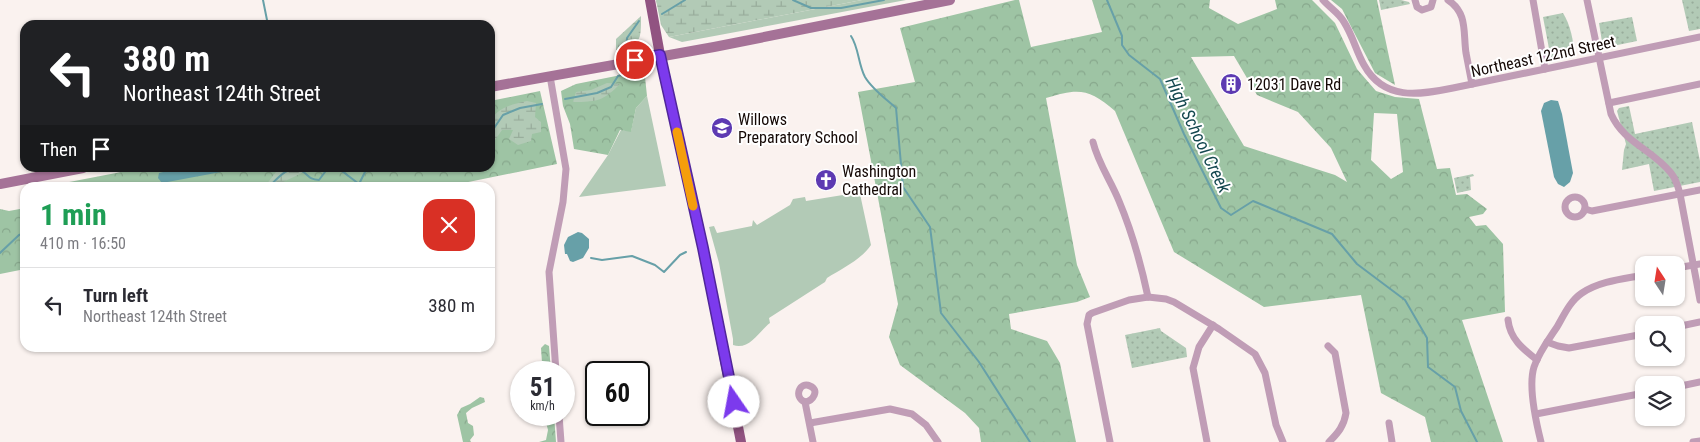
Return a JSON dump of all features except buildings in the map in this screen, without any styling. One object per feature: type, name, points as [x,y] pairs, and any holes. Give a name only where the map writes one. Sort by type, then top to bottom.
[{"type":"main road","points":[[650,0],[660,55],[703,248],[741,442]]},
{"type":"street","points":[[495,87],[660,55],[714,47],[950,0]]},
{"type":"street","name":"Northeast 122nd Street","points":[[1323,0],[1344,21],[1370,74],[1384,86],[1405,93],[1424,94],[1700,37]]},
{"type":"street","points":[[1415,0],[1417,7],[1422,10],[1431,7],[1433,0]]},
{"type":"street","points":[[1448,0],[1459,10],[1463,17],[1466,54],[1472,84]]},
{"type":"street","points":[[1533,0],[1546,69]]},
{"type":"street","points":[[1587,0],[1611,114],[1620,131],[1666,168],[1676,182],[1697,264],[1700,300]]},
{"type":"street","points":[[550,76],[566,169],[563,202],[549,272],[555,361]]},
{"type":"street","points":[[1608,103],[1700,84]]},
{"type":"street","points":[[1093,142],[1095,152],[1119,202],[1141,260],[1148,297]]},
{"type":"street","points":[[0,184],[62,172]]},
{"type":"street","points":[[1585,209],[1592,211],[1700,190]]},
{"type":"street","points":[[1541,442],[1532,380],[1537,360],[1547,342],[1576,298],[1590,288],[1635,276]]},
{"type":"street","points":[[1110,442],[1086,324],[1089,315],[1129,300],[1148,297],[1174,302],[1213,325],[1255,354],[1265,373],[1276,425],[1284,442]]},
{"type":"street","points":[[1508,320],[1513,337],[1537,360]]},
{"type":"street","points":[[1685,326],[1700,322]]},
{"type":"street","points":[[1206,442],[1193,368],[1199,347],[1213,325]]},
{"type":"street","points":[[1547,342],[1569,348],[1635,336]]},
{"type":"street","points":[[1328,346],[1335,353],[1346,413],[1345,423],[1329,442]]},
{"type":"street","points":[[1685,385],[1700,382]]},
{"type":"street","points":[[1536,414],[1635,395]]},
{"type":"street","points":[[805,402],[813,442]]},
{"type":"street","points":[[810,424],[890,409],[912,414],[926,424],[938,442]]},
{"type":"street","points":[[1389,423],[1392,442]]},
{"type":"street","points":[[560,426],[561,442]]},
{"type":"street","points":[[1693,442],[1700,440]]},
{"type":"green space","points":[[656,0],[862,0],[669,37],[661,25]]},
{"type":"green space","points":[[862,0],[906,0],[682,42],[669,37]]},
{"type":"green space","points":[[1019,0],[1031,47],[1102,32],[1092,0],[1210,0],[1209,8],[1238,24],[1277,9],[1275,0],[1312,0],[1335,23],[1357,69],[1376,91],[1395,97],[1419,99],[1437,169],[1450,168],[1456,195],[1467,194],[1487,209],[1483,214],[1469,217],[1476,226],[1486,225],[1503,244],[1505,312],[1462,320],[1503,442],[1431,442],[1425,417],[1381,393],[1361,295],[1264,307],[1174,252],[1115,111],[1106,103],[1090,94],[1075,92],[1046,98],[1077,265],[1090,297],[1077,302],[1009,314],[1011,329],[1047,341],[1060,363],[1076,442],[981,442],[979,428],[965,413],[900,365],[889,337],[898,304],[858,92],[915,82],[900,28]],"holes":[[[1234,56],[1257,95],[1298,112],[1331,148],[1347,182],[1335,175],[1244,146],[1191,57]],[[1374,113],[1397,114],[1403,172],[1391,179],[1371,160]]]},
{"type":"green space","points":[[1331,0],[1377,0],[1395,85],[1375,73],[1342,9]]},
{"type":"green space","points":[[1379,0],[1401,0],[1410,4],[1381,10]]},
{"type":"green space","points":[[1682,0],[1700,0],[1700,29],[1689,31]]},
{"type":"green space","points":[[1563,13],[1571,33],[1574,55],[1551,59],[1543,17]]},
{"type":"green space","points":[[641,16],[641,31],[638,40],[635,44],[616,50],[616,39]]},
{"type":"green space","points":[[1632,17],[1637,41],[1603,48],[1599,23]]},
{"type":"green space","points":[[636,72],[645,77],[647,96],[636,108],[631,132],[620,130],[608,155],[574,149],[570,124],[563,106],[561,91],[576,84]]},
{"type":"green space","points":[[607,83],[620,84],[609,94],[599,99],[588,102],[573,102],[576,92],[591,90]]},
{"type":"green space","points":[[540,91],[557,164],[468,182],[69,182],[121,172],[495,172],[495,100]]},
{"type":"green space","points":[[647,96],[666,186],[579,197],[608,155],[621,130],[631,131],[636,108]]},
{"type":"green space","points":[[527,101],[536,103],[535,117],[541,122],[541,132],[532,134],[531,141],[518,145],[509,139],[513,130],[502,130],[495,140],[495,115],[500,110]]},
{"type":"green space","points":[[1629,106],[1635,134],[1692,122],[1700,161],[1700,182],[1654,191],[1649,164],[1622,170],[1626,144],[1617,111],[1619,108]]},
{"type":"green space","points":[[276,172],[302,172],[283,182],[268,182]]},
{"type":"green space","points":[[1473,174],[1474,176],[1470,177],[1471,190],[1457,193],[1454,178]]},
{"type":"green space","points":[[860,194],[871,245],[856,260],[769,318],[770,323],[749,343],[739,346],[733,345],[719,263],[709,227],[714,226],[717,233],[752,226],[753,220],[757,225],[790,205],[793,199],[805,197],[806,201]]},
{"type":"green space","points":[[0,209],[9,211],[20,209],[20,270],[0,274]]},
{"type":"green space","points":[[1160,328],[1161,331],[1186,348],[1187,357],[1132,368],[1125,335]]},
{"type":"green space","points":[[545,344],[549,346],[550,361],[542,361],[541,348]]},
{"type":"green space","points":[[480,397],[484,398],[485,402],[466,413],[468,423],[473,426],[474,435],[470,440],[471,442],[463,442],[457,415],[461,408]]},
{"type":"green space","points":[[547,426],[555,426],[556,442],[539,442],[546,440]]},
{"type":"water","points":[[1551,100],[1558,101],[1562,114],[1573,173],[1570,182],[1564,187],[1558,184],[1554,177],[1541,111],[1544,103]]},
{"type":"water","points":[[221,172],[167,182],[161,182],[158,178],[159,173]]},
{"type":"water","points":[[578,232],[589,239],[589,248],[583,258],[573,262],[565,254],[564,245],[568,237]]},
{"type":"waterway","points":[[263,0],[267,20]]},
{"type":"waterway","name":"High School Creek","points":[[662,14],[685,0]]},
{"type":"waterway","name":"High School Creek","points":[[793,0],[811,8],[841,8],[884,0]]},
{"type":"waterway","name":"High School Creek","points":[[1107,0],[1122,36],[1122,45],[1129,55],[1160,79],[1184,134],[1221,208],[1231,215],[1253,201],[1332,234],[1357,264],[1405,300],[1427,338],[1428,367],[1455,387],[1461,411],[1477,442]]},
{"type":"waterway","name":"High School Creek","points":[[626,50],[627,38],[639,21]]},
{"type":"waterway","points":[[851,36],[856,46],[865,77],[875,90],[896,108],[903,187],[930,227],[941,313],[979,362],[1030,442]]},
{"type":"waterway","name":"High School Creek","points":[[565,99],[597,93],[611,87],[618,76],[627,73]]},
{"type":"waterway","name":"High School Creek","points":[[495,127],[503,115],[520,108],[542,104]]},
{"type":"waterway","name":"High School Creek","points":[[274,182],[286,172]]},
{"type":"waterway","name":"High School Creek","points":[[303,172],[315,180],[319,180],[325,172]]},
{"type":"waterway","name":"High School Creek","points":[[343,172],[356,182]]},
{"type":"waterway","name":"High School Creek","points":[[360,182],[365,172]]},
{"type":"waterway","name":"High School Creek","points":[[0,253],[20,235]]},
{"type":"waterway","points":[[591,258],[602,260],[632,256],[655,265],[664,272],[680,255],[686,252]]},
{"type":"slow traffic","points":[[677,132],[693,206]]},
{"type":"place","name":"12031 Dave Rd","points":[[1231,84]]},
{"type":"place","name":"Willows Preparatory School","points":[[722,128]]},
{"type":"place","name":"Washington Cathedral","points":[[826,180]]},
{"type":"route","points":[[635,60],[660,55],[703,248],[734,402]]}]
